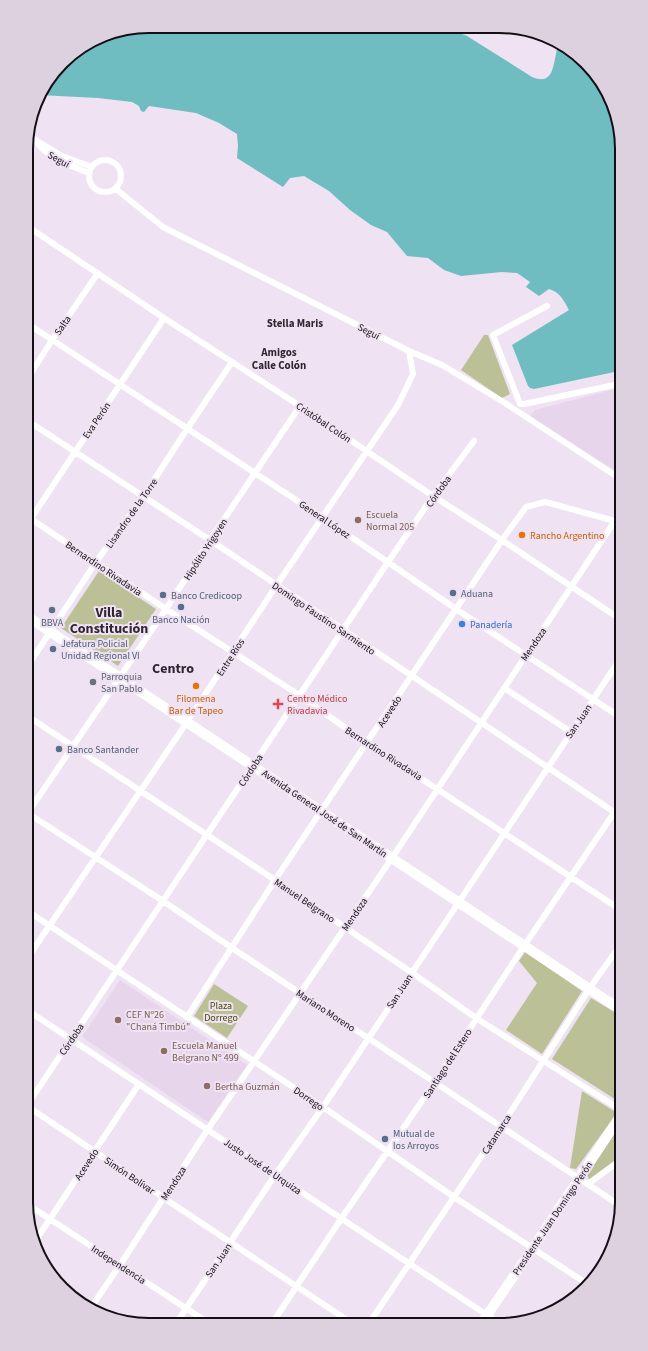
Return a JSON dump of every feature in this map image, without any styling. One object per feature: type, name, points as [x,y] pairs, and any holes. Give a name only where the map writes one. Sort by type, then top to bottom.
[{"type":"main road","name":"Avenida General José de San Martín","points":[[33,620],[615,1007]]},
{"type":"main road","name":"Presidente Juan Domingo Perón","points":[[485,1318],[615,1124]]},
{"type":"street","name":"Seguí","points":[[33,139],[62,156],[91,170]]},
{"type":"street","points":[[101,160],[107,160],[117,164],[122,174],[120,185],[116,189],[107,193],[97,190],[90,183],[91,170],[101,160]]},
{"type":"street","name":"Seguí","points":[[116,189],[163,227],[410,352],[442,365],[505,403],[615,475]]},
{"type":"street","name":"Cristóbal Colón","points":[[33,229],[164,318],[300,406],[433,496],[615,616]]},
{"type":"street","name":"Salta","points":[[33,370],[98,273]]},
{"type":"street","points":[[546,306],[493,335],[520,404],[615,385]]},
{"type":"street","name":"Eva Perón","points":[[33,514],[164,318]]},
{"type":"street","name":"General López","points":[[33,327],[254,474],[322,517],[456,609],[615,714]]},
{"type":"street","name":"Entre Ríos","points":[[33,951],[398,405],[413,374],[410,352]]},
{"type":"street","name":"Lisandro de la Torre","points":[[33,658],[96,562],[143,497],[232,362]]},
{"type":"street","points":[[505,403],[518,398]]},
{"type":"street","name":"Hipólito Yrigoyen","points":[[33,806],[166,609],[210,540],[300,406]]},
{"type":"street","name":"Domingo Faustino Sarmiento","points":[[33,424],[210,540],[343,631],[615,812]]},
{"type":"street","name":"Córdoba","points":[[33,1096],[388,562],[433,496],[474,441]]},
{"type":"street","name":"Acevedo","points":[[187,1017],[275,880],[526,506],[545,502],[615,521]]},
{"type":"street","name":"Bernardino Rivadavia","points":[[33,523],[299,695],[367,743],[438,788],[504,834],[615,906]]},
{"type":"street","name":"Mendoza","points":[[94,1303],[208,1129],[255,1062],[392,858],[526,654],[615,525]]},
{"type":"street","name":"San Juan","points":[[180,1318],[322,1107],[615,666]]},
{"type":"street","points":[[504,688],[571,732]]},
{"type":"street","name":"Manuel Belgrano","points":[[33,720],[345,927],[476,1018],[615,1106]]},
{"type":"street","name":"Mariano Moreno","points":[[33,815],[615,1202]]},
{"type":"street","name":"Santiago del Estero","points":[[276,1318],[435,1082],[524,946],[571,877],[615,818]]},
{"type":"street","name":"Dorrego","points":[[33,914],[255,1062],[454,1197],[583,1281]]},
{"type":"street","name":"Catamarca","points":[[373,1318],[501,1127],[589,989],[615,952]]},
{"type":"street","name":"Justo José de Urquiza","points":[[33,1014],[208,1129],[408,1264],[485,1318]]},
{"type":"street","name":"Acevedo","points":[[39,1236],[138,1084]]},
{"type":"street","name":"Simón Bolívar","points":[[33,1110],[344,1318]]},
{"type":"street","points":[[588,1184],[615,1164]]},
{"type":"street","name":"Independencia","points":[[33,1208],[201,1318]]},
{"type":"shaded area","points":[[615,389],[615,470],[530,416],[535,410]]},
{"type":"shaded area","points":[[120,980],[247,1065],[208,1122],[82,1037]]},
{"type":"green space","points":[[484,335],[488,335],[510,394],[502,398],[461,370]]},
{"type":"green space","points":[[99,571],[156,609],[118,666],[61,628]]},
{"type":"green space","points":[[525,952],[582,991],[542,1054],[506,1030],[537,983],[519,961]]},
{"type":"green space","name":"Plaza Dorrego","points":[[214,984],[248,1006],[227,1038],[194,1016]]},
{"type":"green space","points":[[591,998],[615,1012],[615,1099],[552,1059]]},
{"type":"green space","points":[[582,1091],[615,1112],[615,1116],[576,1169],[570,1168]]},
{"type":"green space","points":[[615,1133],[615,1161],[590,1181],[587,1175]]},
{"type":"water","points":[[142,33],[460,33],[532,77],[539,79],[545,79],[549,76],[553,67],[557,49],[581,67],[591,79],[606,105],[614,134],[615,372],[534,389],[530,388],[512,345],[569,310],[556,292],[549,289],[539,296],[526,287],[530,282],[517,273],[502,272],[461,276],[444,270],[428,258],[407,256],[387,232],[371,225],[350,210],[329,191],[304,176],[290,178],[283,187],[237,158],[237,134],[219,123],[196,113],[149,106],[144,112],[141,111],[139,106],[132,102],[98,98],[46,95],[67,67],[91,49],[112,39]]},
{"type":"place","name":"Escuela Normal 205","points":[[358,520]]},
{"type":"place","name":"Rancho Argentino","points":[[522,535]]},
{"type":"place","name":"Aduana","points":[[453,593]]},
{"type":"place","name":"Banco Credicoop","points":[[163,595]]},
{"type":"place","name":"Banco Nación","points":[[181,607]]},
{"type":"place","name":"BBVA","points":[[52,610]]},
{"type":"place","name":"Panadería","points":[[462,624]]},
{"type":"place","name":"Jefatura Policial Unidad Regional VI","points":[[53,649]]},
{"type":"place","name":"Parroquia San Pablo","points":[[93,682]]},
{"type":"place","name":"Filomena Bar de Tapeo","points":[[196,686]]},
{"type":"place","name":"Centro Médico Rivadavia","points":[[278,704]]},
{"type":"place","name":"Banco Santander","points":[[59,749]]},
{"type":"place","name":"CEF Nº26 \"Chaná Timbú\"","points":[[118,1020]]},
{"type":"place","name":"Escuela Manuel Belgrano Nº 499","points":[[164,1051]]},
{"type":"place","name":"Bertha Guzmán","points":[[207,1086]]},
{"type":"place","name":"Mutual de los Arroyos","points":[[385,1139]]},
{"type":"district","name":"Stella Maris","points":[[295,323]]},
{"type":"district","name":"Amigos Calle Colón","points":[[279,358]]},
{"type":"district","name":"Villa Constitución","points":[[109,620]]},
{"type":"district","name":"Centro","points":[[173,668]]}]
